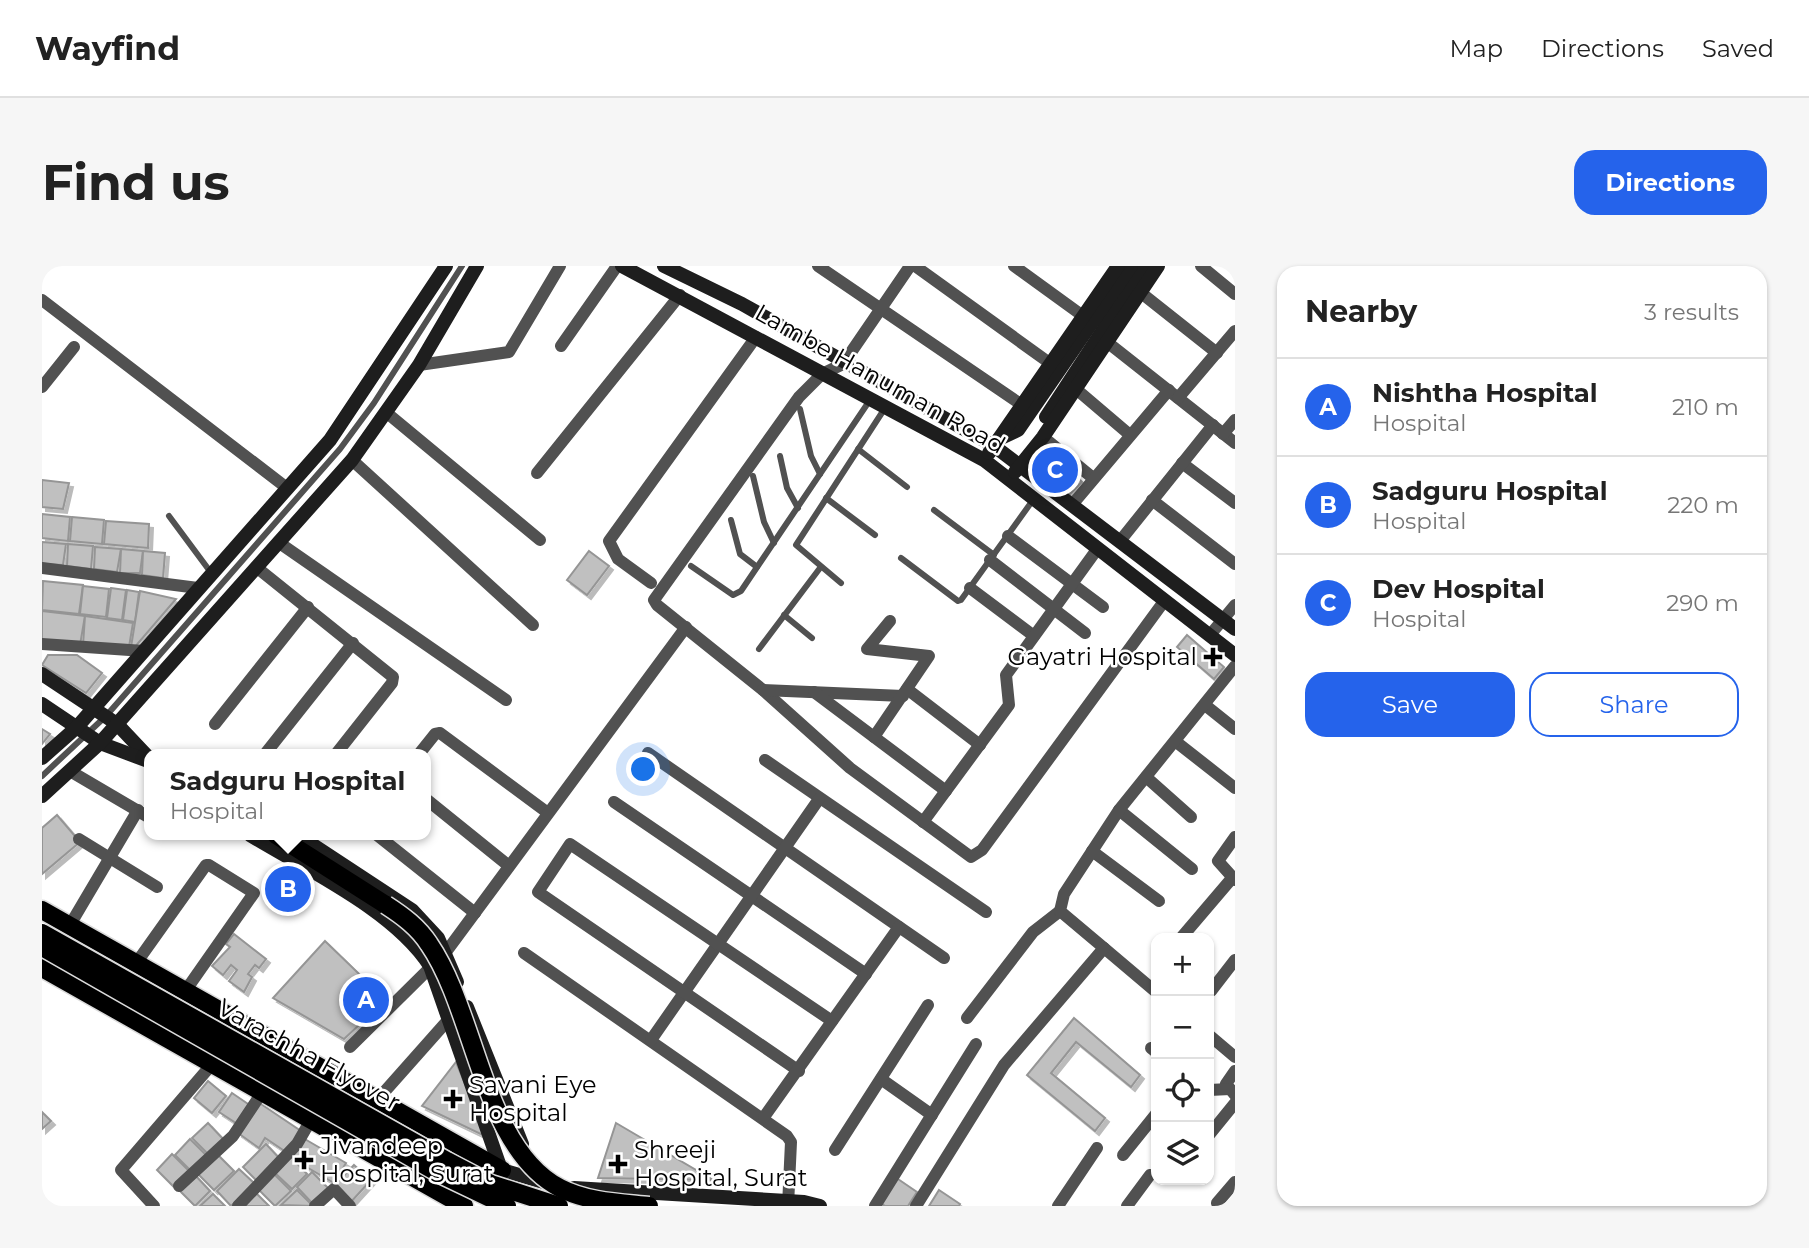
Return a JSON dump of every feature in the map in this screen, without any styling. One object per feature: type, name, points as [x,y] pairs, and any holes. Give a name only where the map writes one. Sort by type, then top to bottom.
[{"type":"main road","points":[[42,758],[88,735],[106,715],[144,651],[330,440],[362,396],[446,266]]},
{"type":"main road","points":[[42,796],[70,771],[88,735],[106,715],[256,567],[352,460],[419,365],[477,266]]},
{"type":"main road","name":"Lambe Hanuman Road","points":[[620,266],[680,295],[984,460],[1235,655]]},
{"type":"main road","name":"Lambe Hanuman Road","points":[[664,266],[742,304],[843,363],[1025,459],[1072,505],[1235,629]]},
{"type":"main road","points":[[1025,459],[1030,441],[1145,266]]},
{"type":"main road","points":[[1010,479],[1043,437],[1158,266]]},
{"type":"main road","points":[[984,460],[1120,267]]},
{"type":"main road","points":[[996,442],[1018,430],[1120,267]]},
{"type":"main road","points":[[42,674],[106,715],[144,755]]},
{"type":"main road","points":[[42,705],[88,735],[144,758]]},
{"type":"main road","points":[[258,840],[395,924],[410,938],[430,966],[502,1170],[509,1206]]},
{"type":"main road","points":[[284,840],[386,905],[419,930],[439,961],[503,1123],[524,1159],[563,1190],[596,1199],[649,1206]]},
{"type":"main road","points":[[306,840],[412,910],[438,938],[446,952],[537,1182]]},
{"type":"main road","points":[[42,910],[502,1170],[537,1182],[603,1192],[820,1206]]},
{"type":"main road","name":"Varachha Flyover","points":[[42,933],[447,1161],[491,1184],[559,1206]]},
{"type":"main road","name":"Varachha Flyover","points":[[42,947],[442,1175],[509,1206]]},
{"type":"main road","points":[[118,1010],[140,964]]},
{"type":"main road","points":[[42,968],[464,1206]]},
{"type":"street","points":[[419,365],[509,352],[559,266]]},
{"type":"street","points":[[561,345],[620,266]]},
{"type":"street","points":[[818,266],[1022,405]]},
{"type":"street","points":[[1051,364],[913,266],[843,363],[822,374],[799,397],[654,600],[763,690],[850,768],[971,857],[981,852],[1165,600]]},
{"type":"street","points":[[1014,266],[1083,316]]},
{"type":"street","points":[[1202,266],[1235,294]]},
{"type":"street","points":[[1140,292],[1217,353]]},
{"type":"street","points":[[537,473],[680,295]]},
{"type":"street","points":[[42,300],[287,488]]},
{"type":"street","points":[[1072,505],[1130,435],[1217,353],[1235,331]]},
{"type":"street","points":[[651,583],[618,559],[609,541],[756,337]]},
{"type":"street","points":[[1107,342],[1235,443]]},
{"type":"street","points":[[42,387],[74,347]]},
{"type":"street","points":[[1076,389],[1130,435]]},
{"type":"street","points":[[387,413],[540,540]]},
{"type":"street","points":[[1119,541],[1182,463],[1218,429],[1235,420]]},
{"type":"street","points":[[1043,437],[1093,478]]},
{"type":"street","points":[[352,460],[533,625]]},
{"type":"street","points":[[1182,463],[1235,503]]},
{"type":"street","points":[[1152,500],[1235,564]]},
{"type":"street","points":[[1008,536],[1103,607]]},
{"type":"street","points":[[278,542],[506,700]]},
{"type":"street","points":[[923,822],[1009,705],[1006,675],[1098,548]]},
{"type":"street","points":[[992,558],[1085,633]]},
{"type":"street","points":[[256,567],[392,674],[394,680],[340,749]]},
{"type":"street","points":[[42,568],[198,589]]},
{"type":"street","points":[[970,589],[1034,636]]},
{"type":"street","points":[[1210,635],[1235,605]]},
{"type":"street","points":[[215,724],[308,607]]},
{"type":"street","points":[[873,737],[929,656],[867,649],[890,621]]},
{"type":"street","points":[[350,1046],[446,952],[686,627]]},
{"type":"street","points":[[269,749],[353,643]]},
{"type":"street","points":[[42,644],[144,651]]},
{"type":"street","points":[[967,1018],[1033,932],[1060,911],[1064,894],[1119,810],[1235,666]]},
{"type":"street","points":[[763,690],[905,692],[979,745]]},
{"type":"street","points":[[814,691],[946,791]]},
{"type":"street","points":[[1205,705],[1235,729]]},
{"type":"street","points":[[423,749],[435,734],[440,733],[548,813]]},
{"type":"street","points":[[1175,741],[1235,788]]},
{"type":"street","points":[[648,753],[944,958]]},
{"type":"street","points":[[765,760],[986,912]]},
{"type":"street","points":[[70,771],[144,814]]},
{"type":"street","points":[[1146,777],[1191,817]]},
{"type":"street","points":[[651,1040],[820,799]]},
{"type":"street","points":[[614,802],[866,974]]},
{"type":"street","points":[[431,803],[509,866]]},
{"type":"street","points":[[71,925],[138,810]]},
{"type":"street","points":[[1119,810],[1192,869]]},
{"type":"street","points":[[1185,933],[1234,878],[1219,861],[1235,837]]},
{"type":"street","points":[[79,839],[156,887]]},
{"type":"street","points":[[383,840],[475,913]]},
{"type":"street","points":[[799,1071],[538,892],[570,844],[832,1021]]},
{"type":"street","points":[[1092,851],[1159,901]]},
{"type":"street","points":[[140,964],[209,864],[254,893],[186,990]]},
{"type":"street","points":[[1060,911],[1151,988]]},
{"type":"street","points":[[764,1117],[899,927]]},
{"type":"street","points":[[916,1206],[1004,1065],[1104,948]]},
{"type":"street","points":[[524,953],[764,1117],[791,1142],[788,1203]]},
{"type":"street","points":[[1214,987],[1235,960]]},
{"type":"street","points":[[835,1150],[928,1005]]},
{"type":"street","points":[[378,1099],[449,1020]]},
{"type":"street","points":[[1214,1039],[1235,1057]]},
{"type":"street","points":[[875,1206],[976,1044]]},
{"type":"street","points":[[154,1206],[121,1170],[213,1063]]},
{"type":"street","points":[[1232,1092],[1226,1084],[1235,1071]]},
{"type":"street","points":[[881,1079],[932,1115]]},
{"type":"street","points":[[1214,1090],[1232,1092]]},
{"type":"street","points":[[179,1186],[233,1136],[263,1091]]},
{"type":"street","points":[[1214,1129],[1235,1103]]},
{"type":"street","points":[[238,1206],[297,1144],[312,1118]]},
{"type":"street","points":[[1123,1155],[1151,1120]]},
{"type":"street","points":[[1076,1206],[1061,1202],[1097,1148]]},
{"type":"street","points":[[1127,1206],[1150,1175]]},
{"type":"street","points":[[1217,1203],[1235,1182]]},
{"type":"street","points":[[315,1206],[333,1189],[350,1206]]},
{"type":"lane","points":[[106,715],[340,449],[374,403],[462,266]]},
{"type":"lane","points":[[691,566],[733,595],[741,591],[870,400]]},
{"type":"lane","points":[[800,408],[811,456],[820,474]]},
{"type":"lane","points":[[841,583],[796,545],[886,408]]},
{"type":"lane","points":[[858,449],[908,487]]},
{"type":"lane","points":[[780,456],[787,488],[798,508]]},
{"type":"lane","points":[[753,476],[764,522],[774,543]]},
{"type":"lane","points":[[826,498],[875,535]]},
{"type":"lane","points":[[901,558],[958,601],[970,589],[1034,499]]},
{"type":"lane","points":[[934,510],[992,558]]},
{"type":"lane","points":[[169,516],[212,573]]},
{"type":"lane","points":[[731,520],[740,554],[757,567]]},
{"type":"lane","points":[[759,649],[820,568]]},
{"type":"lane","points":[[784,615],[813,638]]},
{"type":"lane","points":[[42,776],[88,735]]},
{"type":"building","points":[[1053,452],[1082,482],[1068,496],[1038,467]]},
{"type":"building","points":[[42,480],[69,483],[63,509],[42,507]]},
{"type":"building","points":[[42,514],[70,517],[68,541],[42,538]]},
{"type":"building","points":[[72,517],[104,520],[102,544],[70,541]]},
{"type":"building","points":[[106,521],[149,524],[148,548],[104,544]]},
{"type":"building","points":[[42,542],[66,544],[63,565],[42,564]]},
{"type":"building","points":[[68,544],[93,546],[91,569],[67,566]]},
{"type":"building","points":[[95,547],[121,549],[117,572],[94,569]]},
{"type":"building","points":[[121,549],[143,551],[140,573],[120,573]]},
{"type":"building","points":[[143,551],[165,553],[163,578],[142,575]]},
{"type":"building","points":[[589,551],[609,566],[587,595],[567,580]]},
{"type":"building","points":[[43,581],[83,585],[79,614],[42,610]]},
{"type":"building","points":[[83,586],[109,589],[106,617],[80,614]]},
{"type":"building","points":[[111,588],[126,590],[122,620],[107,618]]},
{"type":"building","points":[[127,590],[139,592],[135,622],[123,620]]},
{"type":"building","points":[[140,591],[176,599],[134,648],[131,647]]},
{"type":"building","points":[[42,611],[85,616],[80,645],[42,641]]},
{"type":"building","points":[[85,616],[133,623],[129,647],[83,645]]},
{"type":"building","points":[[1187,635],[1224,667],[1214,679],[1177,647]]},
{"type":"building","points":[[48,655],[77,655],[102,673],[86,693],[42,665]]},
{"type":"building","points":[[42,729],[50,734],[42,744]]},
{"type":"building","points":[[57,815],[80,842],[42,874],[42,828]]},
{"type":"building","points":[[285,873],[300,884],[288,902],[273,892]]},
{"type":"building","points":[[234,934],[266,959],[259,968],[255,965],[248,974],[252,977],[244,992],[229,981],[237,970],[231,965],[223,975],[212,966],[230,947],[226,944]]},
{"type":"building","points":[[325,941],[386,1000],[344,1039],[273,998]]},
{"type":"building","points":[[1074,1018],[1140,1075],[1131,1087],[1076,1042],[1051,1073],[1105,1118],[1095,1131],[1027,1075]]},
{"type":"building","points":[[456,1062],[487,1137],[422,1106]]},
{"type":"building","points":[[208,1081],[226,1096],[212,1113],[194,1098]]},
{"type":"building","points":[[232,1093],[251,1106],[239,1125],[219,1112]]},
{"type":"building","points":[[258,1102],[301,1131],[286,1152],[265,1138],[259,1148],[238,1133]]},
{"type":"building","points":[[42,1112],[51,1121],[42,1129]]},
{"type":"building","points":[[208,1123],[224,1140],[209,1155],[192,1138]]},
{"type":"building","points":[[616,1123],[713,1180],[598,1178]]},
{"type":"building","points":[[303,1138],[346,1163],[334,1183],[291,1158]]},
{"type":"building","points":[[190,1139],[207,1156],[191,1171],[175,1155]]},
{"type":"building","points":[[266,1144],[281,1160],[259,1183],[243,1167]]},
{"type":"building","points":[[172,1154],[189,1171],[173,1186],[157,1170]]},
{"type":"building","points":[[217,1154],[234,1171],[214,1190],[197,1173]]},
{"type":"building","points":[[291,1157],[307,1174],[292,1189],[275,1173]]},
{"type":"building","points":[[354,1165],[371,1180],[350,1203],[333,1187]]},
{"type":"building","points":[[239,1169],[255,1184],[231,1206],[217,1191]]},
{"type":"building","points":[[312,1172],[329,1189],[313,1204],[297,1187]]},
{"type":"building","points":[[194,1174],[210,1191],[195,1206],[178,1189]]},
{"type":"building","points":[[274,1174],[291,1191],[275,1206],[259,1190]]},
{"type":"building","points":[[895,1177],[917,1192],[908,1206],[885,1206],[878,1201]]},
{"type":"building","points":[[297,1190],[313,1206],[281,1205]]},
{"type":"building","points":[[939,1190],[960,1204],[959,1206],[929,1206]]},
{"type":"building","points":[[255,1192],[269,1206],[241,1206]]},
{"type":"building","points":[[213,1194],[225,1206],[200,1206]]},
{"type":"place","name":"Dev Hospital","points":[[1055,470]]},
{"type":"place","name":"Gayatri Hospital","points":[[1213,657]]},
{"type":"place","name":"Sadguru Hospital","points":[[288,889]]},
{"type":"place","name":"Nishtha Hospital","points":[[366,1000]]},
{"type":"place","name":"Savani Eye Hospital","points":[[453,1099]]},
{"type":"place","name":"Jivandeep Hospital, Surat","points":[[304,1160]]},
{"type":"place","name":"Shreeji Hospital, Surat","points":[[618,1164]]}]
